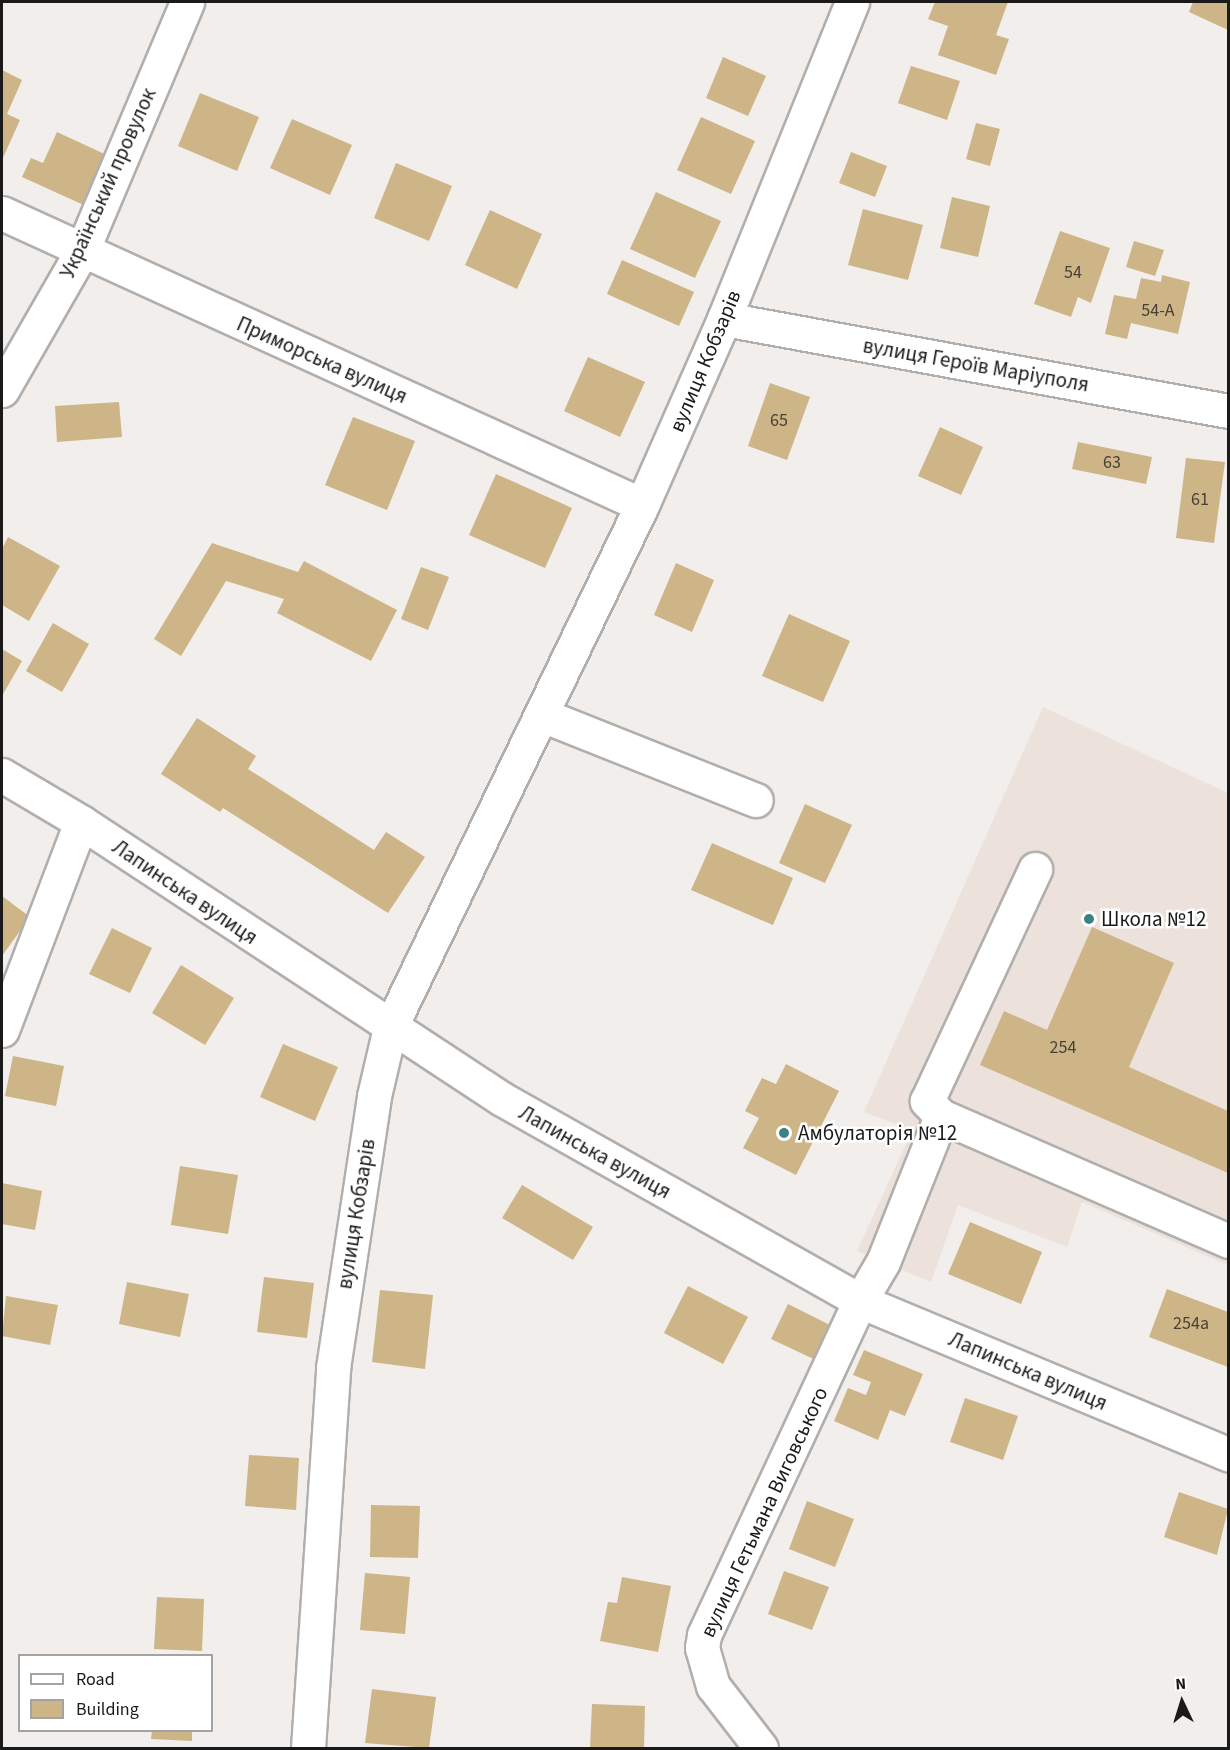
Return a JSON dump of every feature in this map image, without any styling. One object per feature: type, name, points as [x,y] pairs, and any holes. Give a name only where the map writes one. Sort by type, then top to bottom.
[{"type":"street","name":"Український провулок","points":[[2,390],[82,251],[187,2]]},
{"type":"street","name":"вулиця Кобзарів","points":[[308,1749],[333,1368],[374,1096],[390,1028],[642,505],[724,319],[852,2]]},
{"type":"street","name":"Приморська вулиця","points":[[2,213],[642,505]]},
{"type":"street","name":"вулиця Героїв Маріуполя","points":[[724,319],[1228,411]]},
{"type":"street","points":[[542,715],[756,800]]},
{"type":"street","name":"Лапинська вулиця","points":[[2,775],[81,822],[390,1028],[502,1099],[860,1301],[1228,1454]]},
{"type":"street","points":[[2,1030],[81,822]]},
{"type":"street","points":[[1035,869],[927,1101],[941,1116],[1228,1241]]},
{"type":"street","name":"вулиця Гетьмана Виговського","points":[[761,1749],[712,1686],[702,1648],[704,1635],[860,1301],[883,1262],[941,1116]]},
{"type":"shaded area","name":"Школа №12","points":[[1043,707],[1228,793],[1228,1265],[1082,1202],[1067,1247],[958,1205],[931,1282],[857,1251],[907,1142],[898,1125],[864,1112]]},
{"type":"building","points":[[935,2],[1008,2],[996,35],[1009,39],[996,75],[938,55],[948,26],[928,19]]},
{"type":"building","points":[[1193,2],[1228,2],[1228,30],[1189,12]]},
{"type":"building","points":[[723,57],[766,76],[748,116],[706,98]]},
{"type":"building","points":[[911,66],[960,81],[947,120],[898,103]]},
{"type":"building","points":[[2,70],[22,80],[7,114],[20,120],[2,160]]},
{"type":"building","points":[[200,93],[259,117],[237,171],[178,146]]},
{"type":"building","points":[[701,117],[755,141],[731,194],[677,170]]},
{"type":"building","points":[[292,119],[352,145],[330,195],[270,168]]},
{"type":"building","points":[[976,123],[1000,129],[990,166],[966,159]]},
{"type":"building","points":[[57,132],[111,157],[88,207],[22,177],[31,158],[43,163]]},
{"type":"building","points":[[851,152],[887,166],[875,197],[839,183]]},
{"type":"building","points":[[396,163],[452,186],[429,241],[374,218]]},
{"type":"building","points":[[656,192],[721,221],[695,278],[630,249]]},
{"type":"building","points":[[952,197],[990,206],[978,257],[940,248]]},
{"type":"building","points":[[863,209],[923,225],[908,280],[848,265]]},
{"type":"building","points":[[490,210],[542,234],[517,289],[465,265]]},
{"type":"building","points":[[1060,231],[1110,248],[1091,303],[1078,297],[1071,317],[1034,304]]},
{"type":"building","points":[[1134,241],[1164,250],[1155,276],[1126,267]]},
{"type":"building","points":[[622,260],[694,292],[679,326],[607,294]]},
{"type":"building","points":[[1162,275],[1190,282],[1178,334],[1131,323],[1127,339],[1105,334],[1114,295],[1136,299],[1141,278],[1161,282]]},
{"type":"building","points":[[588,357],[645,382],[620,437],[564,411]]},
{"type":"building","points":[[770,383],[810,397],[787,460],[748,446]]},
{"type":"building","points":[[119,402],[122,437],[57,442],[55,406]]},
{"type":"building","points":[[353,417],[415,441],[387,510],[325,485]]},
{"type":"building","points":[[940,427],[983,447],[961,495],[918,476]]},
{"type":"building","points":[[1078,442],[1152,457],[1146,484],[1072,469]]},
{"type":"building","points":[[1186,458],[1225,462],[1214,543],[1176,538]]},
{"type":"building","points":[[496,474],[572,508],[545,568],[469,535]]},
{"type":"building","points":[[8,537],[60,566],[29,621],[2,605],[2,549]]},
{"type":"building","points":[[212,543],[298,572],[304,561],[397,610],[371,661],[277,613],[284,599],[226,581],[181,656],[154,639]]},
{"type":"building","points":[[676,563],[714,580],[692,632],[654,615]]},
{"type":"building","points":[[421,567],[449,577],[428,630],[401,619]]},
{"type":"building","points":[[789,614],[850,641],[823,702],[762,676]]},
{"type":"building","points":[[53,623],[89,644],[62,692],[26,671]]},
{"type":"building","points":[[2,649],[22,661],[2,696]]},
{"type":"building","points":[[197,718],[256,756],[248,769],[374,850],[386,832],[425,857],[388,913],[223,808],[220,812],[161,774]]},
{"type":"building","points":[[805,804],[852,825],[825,883],[779,863]]},
{"type":"building","points":[[712,843],[793,878],[773,925],[691,890]]},
{"type":"building","points":[[2,896],[30,917],[2,956]]},
{"type":"building","points":[[1092,927],[1174,963],[1129,1067],[1228,1111],[1228,1173],[980,1065],[1004,1011],[1047,1030]]},
{"type":"building","points":[[112,928],[152,948],[130,993],[89,974]]},
{"type":"building","points":[[181,965],[234,998],[205,1045],[152,1013]]},
{"type":"building","points":[[283,1044],[338,1067],[315,1121],[260,1097]]},
{"type":"building","points":[[13,1056],[64,1066],[56,1106],[5,1096]]},
{"type":"building","name":"Амбулаторія №12","points":[[786,1064],[839,1091],[796,1175],[743,1148],[759,1118],[745,1111],[762,1078],[776,1084]]},
{"type":"building","points":[[180,1166],[238,1175],[228,1234],[171,1225]]},
{"type":"building","points":[[2,1183],[42,1191],[35,1230],[2,1224]]},
{"type":"building","points":[[522,1185],[593,1227],[573,1260],[502,1218]]},
{"type":"building","points":[[970,1222],[1042,1252],[1021,1304],[948,1274]]},
{"type":"building","points":[[264,1277],[314,1283],[307,1338],[257,1332]]},
{"type":"building","points":[[127,1282],[189,1294],[180,1337],[119,1324]]},
{"type":"building","points":[[688,1286],[748,1317],[723,1364],[664,1333]]},
{"type":"building","points":[[1167,1289],[1228,1312],[1228,1367],[1149,1337]]},
{"type":"building","points":[[380,1290],[433,1295],[425,1369],[372,1362]]},
{"type":"building","points":[[6,1296],[58,1305],[50,1345],[2,1336]]},
{"type":"building","points":[[788,1304],[836,1328],[820,1362],[771,1339]]},
{"type":"building","points":[[864,1350],[923,1374],[905,1416],[890,1410],[878,1440],[834,1421],[848,1388],[866,1395],[871,1382],[853,1375]]},
{"type":"building","points":[[965,1398],[1018,1416],[1003,1460],[950,1442]]},
{"type":"building","points":[[249,1455],[299,1458],[296,1510],[245,1506]]},
{"type":"building","points":[[1179,1492],[1228,1509],[1217,1555],[1164,1537]]},
{"type":"building","points":[[807,1501],[854,1519],[835,1567],[789,1549]]},
{"type":"building","points":[[371,1505],[420,1506],[418,1558],[370,1557]]},
{"type":"building","points":[[784,1571],[829,1587],[812,1630],[768,1614]]},
{"type":"building","points":[[365,1573],[410,1577],[405,1634],[360,1630]]},
{"type":"building","points":[[622,1577],[671,1586],[658,1652],[600,1641],[608,1602],[617,1603]]},
{"type":"building","points":[[157,1597],[204,1599],[202,1651],[154,1649]]},
{"type":"building","points":[[372,1689],[436,1697],[429,1748],[365,1743]]},
{"type":"building","points":[[592,1704],[645,1706],[644,1748],[590,1748]]},
{"type":"building","points":[[152,1732],[192,1732],[192,1741],[151,1739]]},
{"type":"place","name":"Школа №12","points":[[1089,919]]},
{"type":"place","name":"Амбулаторія №12","points":[[784,1133]]}]
